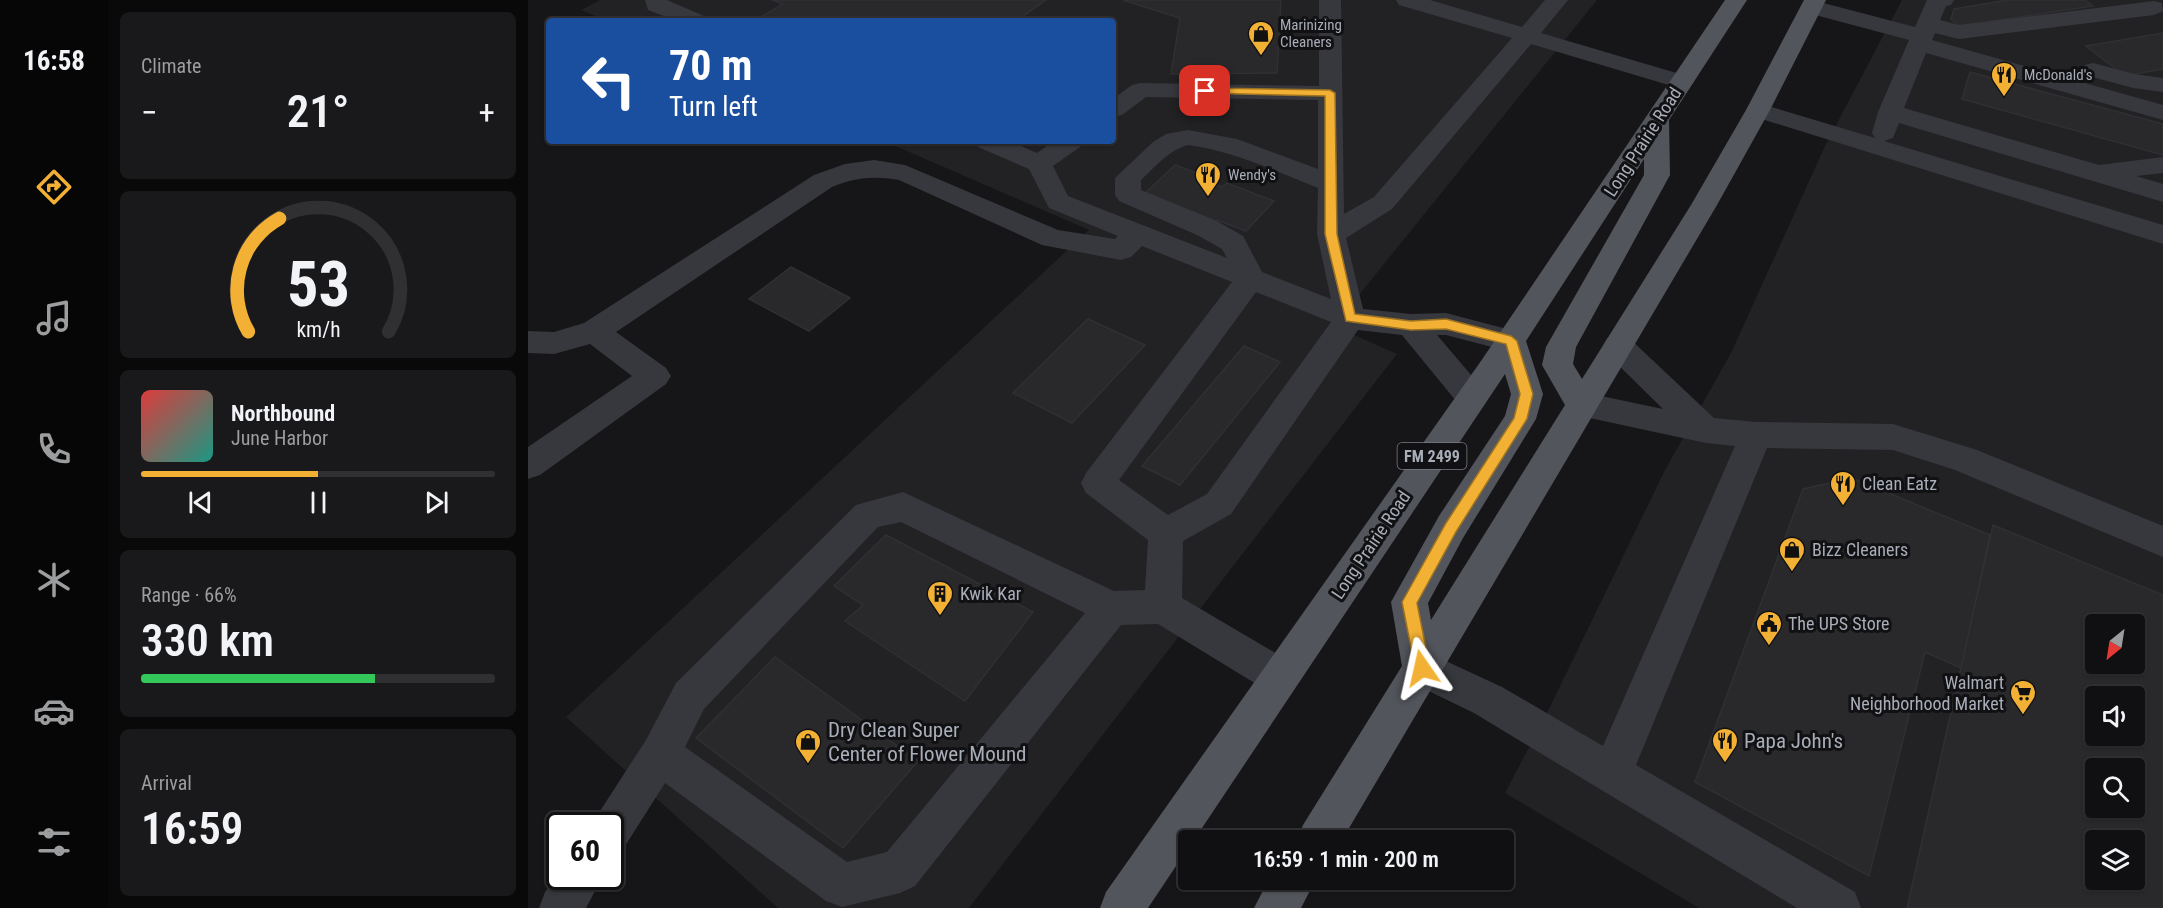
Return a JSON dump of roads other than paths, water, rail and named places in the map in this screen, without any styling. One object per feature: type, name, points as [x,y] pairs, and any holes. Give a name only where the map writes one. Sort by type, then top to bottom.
[{"type":"main road","name":"Long Prairie Road","points":[[1122,908],[1511,341],[1736,0]]},
{"type":"main road","points":[[1324,830],[1618,346],[1758,110],[1814,3]]},
{"type":"main road","points":[[1582,405],[1557,365],[1561,347],[1657,175],[1657,120]]},
{"type":"main road","points":[[1422,668],[1409,602],[1451,527],[1520,419],[1527,394],[1511,341]]},
{"type":"main road","points":[[1276,908],[1287,890]]},
{"type":"lane","points":[[656,0],[656,5],[688,18]]},
{"type":"lane","points":[[1166,534],[1219,504],[1350,318],[1331,234],[1330,0]]},
{"type":"lane","points":[[1407,0],[1682,82]]},
{"type":"lane","points":[[1331,234],[1383,203],[1557,0]]},
{"type":"lane","points":[[1879,147],[1890,112],[1937,1],[1943,0]]},
{"type":"lane","points":[[2126,0],[2158,9]]},
{"type":"lane","points":[[1814,3],[1923,35],[1972,60],[2035,86],[2163,120]]},
{"type":"lane","points":[[1923,35],[2158,9]]},
{"type":"lane","points":[[1959,32],[2008,48],[2133,81],[2163,85]]},
{"type":"lane","points":[[1972,60],[2163,113]]},
{"type":"lane","points":[[1116,108],[1140,90],[1330,93]]},
{"type":"lane","points":[[1758,110],[2163,235]]},
{"type":"lane","points":[[1890,112],[2163,193]]},
{"type":"lane","points":[[1251,278],[1233,243],[1207,228],[1128,195],[1128,178],[1177,138],[1207,140],[1251,153],[1330,183]]},
{"type":"lane","points":[[994,144],[1039,164],[1058,202],[1350,318],[1411,326],[1446,324],[1511,341]]},
{"type":"lane","points":[[1039,164],[1067,144]]},
{"type":"lane","points":[[2094,173],[2163,165]]},
{"type":"lane","points":[[528,342],[554,343],[594,332],[823,181],[845,172],[874,168],[906,173],[1052,238],[1121,250],[1138,233]]},
{"type":"lane","points":[[1166,534],[1098,483],[1251,278]]},
{"type":"lane","points":[[1411,326],[1472,398]]},
{"type":"lane","points":[[528,465],[655,376],[594,332]]},
{"type":"lane","points":[[1618,346],[1706,430]]},
{"type":"lane","points":[[1582,405],[1706,430],[1756,435],[1893,437],[1965,460],[2163,542]]},
{"type":"lane","points":[[1612,774],[1756,435]]},
{"type":"lane","points":[[622,812],[660,754],[690,696],[868,514],[903,507],[1112,608],[1163,607],[1280,677]]},
{"type":"lane","points":[[1163,607],[1166,534]]},
{"type":"lane","points":[[660,754],[842,885],[900,871],[1112,608]]},
{"type":"lane","points":[[1422,668],[1488,700],[1839,908]]},
{"type":"lane","points":[[561,908],[572,890]]},
{"type":"place","name":"Marinizing Cleaners","points":[[1261,57]]},
{"type":"place","name":"McDonald's","points":[[2004,98]]},
{"type":"place","name":"Wendy's","points":[[1208,198]]},
{"type":"place","name":"Clean Eatz","points":[[1843,507]]},
{"type":"place","name":"Bizz Cleaners","points":[[1792,573]]},
{"type":"place","name":"Kwik Kar","points":[[940,617]]},
{"type":"place","name":"The UPS Store","points":[[1769,647]]},
{"type":"place","name":"Walmart Neighborhood Market","points":[[2023,716]]},
{"type":"place","name":"Papa John's","points":[[1725,764]]},
{"type":"place","name":"Dry Clean Super Center of Flower Mound","points":[[808,765]]}]
